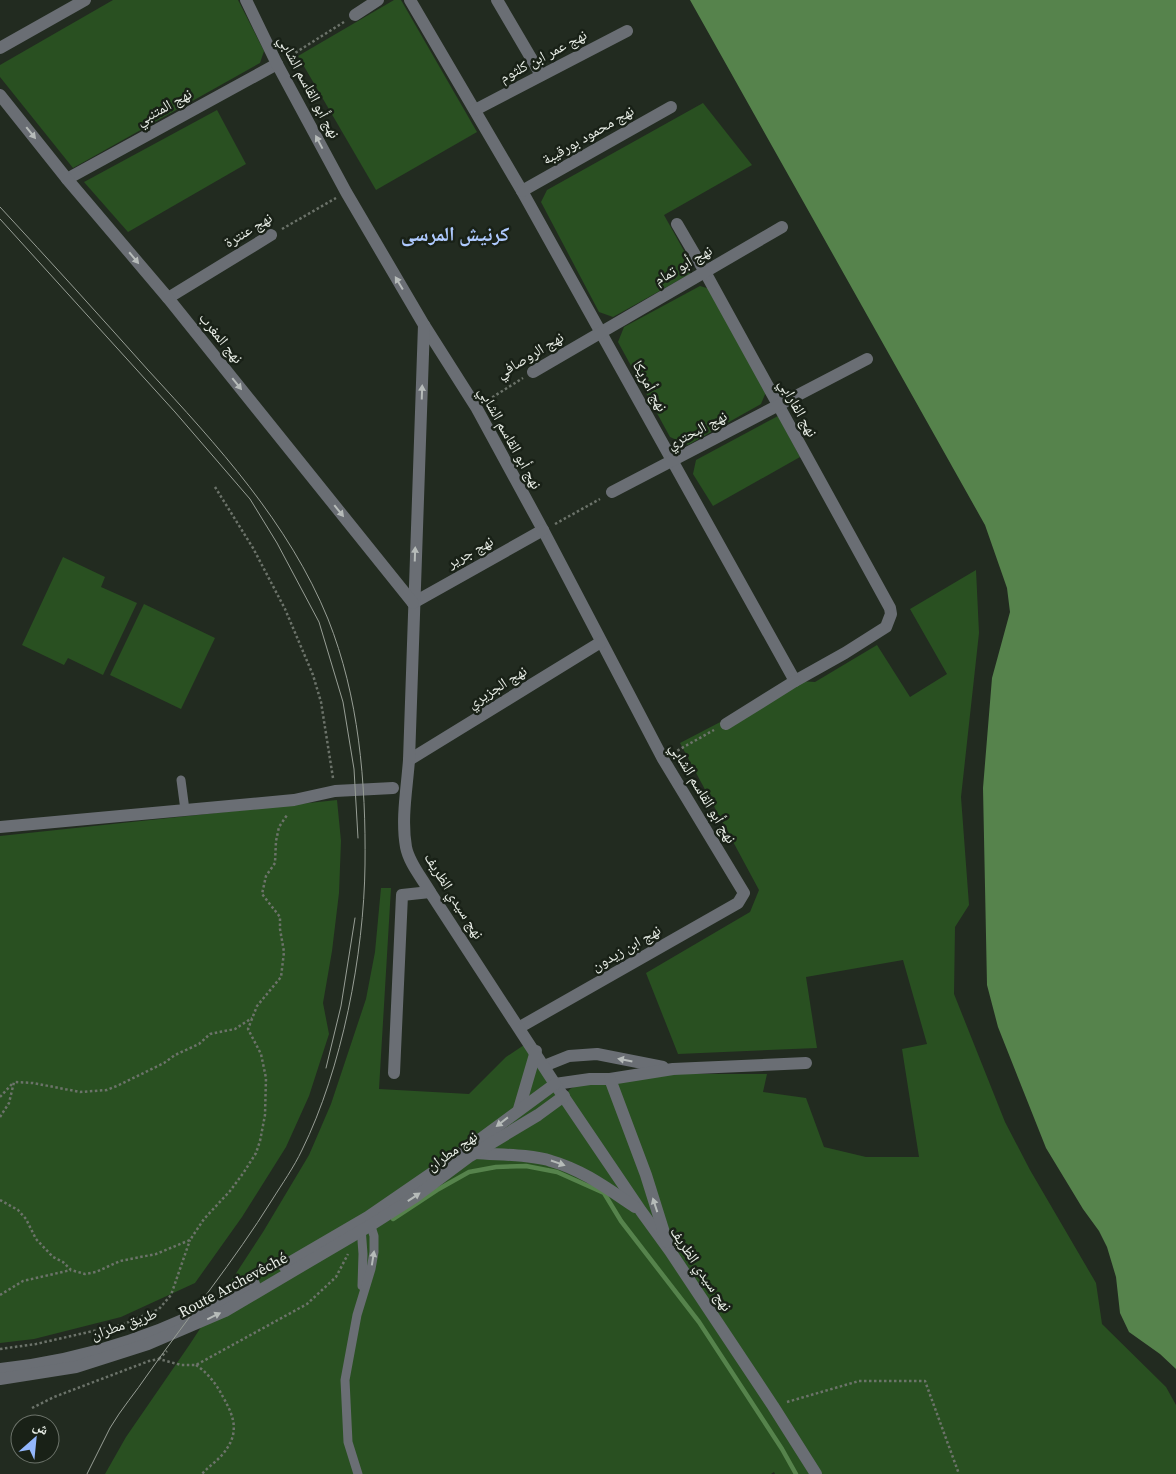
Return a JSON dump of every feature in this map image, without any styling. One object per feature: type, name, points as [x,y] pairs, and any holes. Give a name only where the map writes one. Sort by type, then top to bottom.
[{"type":"street","points":[[0,48],[85,0]]},
{"type":"street","name":"نهج أبو القاسم الشابي","points":[[246,0],[277,64],[346,192],[424,325],[476,407],[663,759],[744,893]]},
{"type":"street","points":[[355,15],[378,0]]},
{"type":"street","name":"نهج أمريكا","points":[[410,0],[522,192],[674,461],[795,681]]},
{"type":"street","points":[[497,0],[541,75]]},
{"type":"street","name":"نهج عمر ابن كلثوم","points":[[475,110],[627,30]]},
{"type":"street","name":"نهج المتنبي","points":[[67,179],[277,64]]},
{"type":"street","name":"نهج المغرب","points":[[0,96],[67,179],[168,298],[414,603]]},
{"type":"street","name":"نهج محمود بورقيبة","points":[[522,192],[671,107]]},
{"type":"street","name":"نهج الفارابي","points":[[678,224],[892,614],[886,627],[795,681]]},
{"type":"street","name":"نهج أبو تمام","points":[[601,332],[782,227]]},
{"type":"street","name":"نهج عنترة","points":[[168,298],[271,235]]},
{"type":"street","name":"نهج سيدي الظريف","points":[[424,325],[405,826],[406,848],[430,892],[536,1051],[555,1084],[670,1251],[816,1474]]},
{"type":"street","name":"نهج الروصافي","points":[[533,372],[601,332]]},
{"type":"street","name":"نهج البحتري","points":[[612,492],[867,359]]},
{"type":"street","name":"نهج جرير","points":[[414,603],[543,530]]},
{"type":"street","name":"نهج الجزيري","points":[[409,760],[601,642]]},
{"type":"street","points":[[726,724],[795,681]]},
{"type":"street","points":[[0,827],[294,800],[335,792],[393,788]]},
{"type":"street","points":[[394,1073],[402,894],[430,892]]},
{"type":"street","name":"نهج ابن زيدون","points":[[520,1027],[738,903],[744,893]]},
{"type":"street","points":[[519,1109],[536,1051]]},
{"type":"street","points":[[544,1066],[569,1056],[597,1054],[673,1069]]},
{"type":"street","points":[[555,1084],[590,1078],[610,1079],[673,1069],[806,1063]]},
{"type":"street","points":[[610,1079],[646,1175],[670,1251]]},
{"type":"street","name":"نهج مطران","points":[[363,1225],[555,1084]]},
{"type":"street","name":"نهج مطران","points":[[363,1225],[415,1197],[475,1153],[538,1115],[564,1096]]},
{"type":"street","points":[[475,1153],[557,1162],[592,1178],[641,1211]]},
{"type":"street","name":"طريق مطران","points":[[0,1368],[30,1366],[74,1357],[152,1333],[247,1288],[363,1225]]},
{"type":"street","name":"Route Archevêché","points":[[0,1378],[76,1367],[148,1344],[225,1311],[363,1225]]},
{"type":"lane","points":[[181,780],[184,810]]},
{"type":"lane","points":[[358,1474],[348,1442],[345,1380],[350,1346],[361,1299],[363,1225]]},
{"type":"path","points":[[277,64],[355,15]]},
{"type":"path","name":"نهج عنترة","points":[[271,235],[346,192]]},
{"type":"path","name":"نهج الروصافي","points":[[476,407],[533,372]]},
{"type":"path","points":[[215,487],[253,548],[285,610],[313,675],[321,702],[335,792]]},
{"type":"path","points":[[543,530],[612,492]]},
{"type":"path","points":[[663,759],[726,724]]},
{"type":"path","points":[[0,1349],[36,1344],[124,1324],[159,1309],[171,1295],[190,1240],[204,1219],[230,1191],[256,1153],[265,1115],[266,1078],[261,1054],[248,1029],[257,1006],[281,977],[284,952],[280,917],[262,894],[266,876],[275,863],[279,827],[294,800]]},
{"type":"path","points":[[0,1097],[14,1082],[33,1083],[80,1092],[107,1090],[119,1086],[164,1063],[175,1055],[200,1044],[210,1034],[235,1029],[253,1018]]},
{"type":"path","points":[[0,1117],[9,1103],[14,1082]]},
{"type":"path","points":[[0,1200],[18,1210],[26,1219],[43,1248],[53,1257],[64,1262],[71,1270]]},
{"type":"path","points":[[0,1295],[23,1281],[71,1270],[85,1274],[90,1273],[120,1261],[156,1254],[190,1240]]},
{"type":"path","points":[[32,1408],[54,1397],[159,1358],[181,1365],[196,1365],[307,1304],[336,1277],[352,1247]]},
{"type":"path","points":[[196,1365],[206,1372],[220,1390],[231,1410],[234,1421],[232,1433],[222,1454],[202,1474]]},
{"type":"path","points":[[773,1406],[859,1381],[925,1381],[959,1474]]},
{"type":"shaded area","points":[[113,0],[238,0],[264,51],[260,63],[73,168],[0,77],[0,65]]},
{"type":"shaded area","points":[[394,0],[401,0],[477,132],[376,190],[298,56]]},
{"type":"shaded area","points":[[690,0],[1176,0],[1176,1369],[1160,1354],[1129,1332],[1120,1313],[1116,1277],[1107,1247],[1099,1231],[1083,1209],[1046,1148],[998,1027],[987,985],[983,788],[992,678],[1010,612],[1007,588],[985,525]]},
{"type":"shaded area","points":[[703,103],[752,165],[664,215],[693,267],[690,274],[613,317],[599,312],[541,202],[547,190]]},
{"type":"shaded area","points":[[217,110],[246,164],[128,232],[84,182]]},
{"type":"shaded area","points":[[700,286],[710,289],[766,392],[761,404],[688,445],[670,437],[618,342],[624,327]]},
{"type":"shaded area","points":[[778,416],[800,457],[713,506],[693,474],[696,460]]},
{"type":"shaded area","points":[[63,557],[105,577],[101,587],[137,603],[103,675],[68,658],[64,665],[22,645]]},
{"type":"shaded area","points":[[976,570],[979,633],[961,797],[969,905],[955,927],[954,994],[1005,1122],[1030,1170],[1096,1283],[1102,1324],[1166,1387],[1176,1405],[1176,1474],[775,1474],[774,1472],[771,1474],[105,1474],[126,1437],[190,1344],[263,1232],[309,1155],[331,1104],[366,999],[375,952],[381,888],[391,888],[379,1089],[469,1094],[506,1057],[524,1045],[560,1101],[570,1089],[583,1082],[675,1074],[767,1074],[763,1092],[806,1098],[824,1147],[866,1157],[919,1157],[902,1049],[927,1044],[903,960],[806,977],[817,1048],[678,1054],[646,973],[750,912],[759,890],[680,743],[799,681],[815,682],[877,645],[910,697],[947,674],[910,609]]},
{"type":"shaded area","points":[[144,604],[215,638],[181,709],[110,675]]},
{"type":"shaded area","points":[[337,800],[341,841],[339,893],[323,1003],[329,1034],[309,1096],[286,1147],[242,1217],[195,1283],[121,1317],[34,1339],[0,1343],[0,836]]},
{"type":"waterway","points":[[393,1219],[437,1190],[469,1172],[496,1167],[526,1166],[557,1172],[604,1193],[621,1221],[699,1322],[782,1449],[796,1474]]},
{"type":"tram line","points":[[0,207],[225,456],[272,518],[293,550],[312,584],[339,649],[354,709],[362,771],[365,865],[360,936],[348,1011],[329,1084],[316,1118],[295,1163],[257,1223],[119,1414],[87,1474]]},
{"type":"tram line","points":[[0,219],[175,412],[250,499],[277,543],[319,622],[343,702],[354,769],[358,838]]},
{"type":"tram line","points":[[326,1068],[341,1006],[355,918]]},
{"type":"district","name":"كرنيش المرسى","points":[[455,234]]}]
